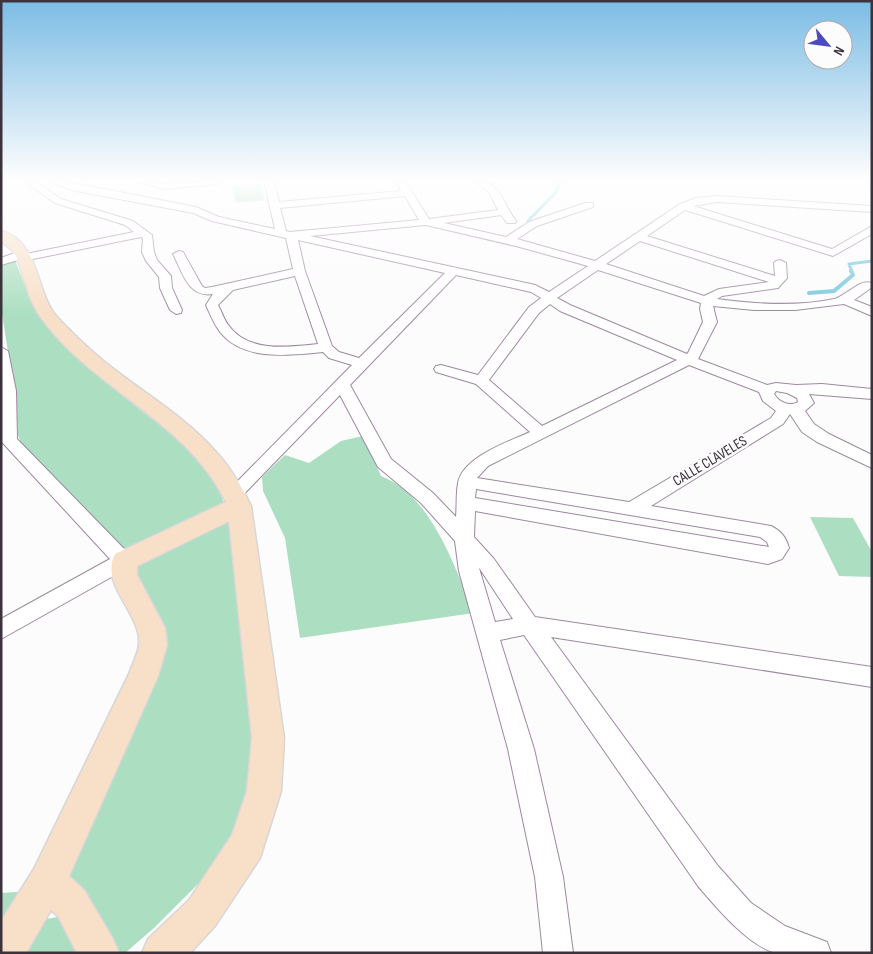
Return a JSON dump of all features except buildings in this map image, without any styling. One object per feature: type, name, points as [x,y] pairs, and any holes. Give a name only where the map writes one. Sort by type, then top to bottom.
[{"type":"main road","points":[[1,235],[18,248],[46,313],[71,342],[117,382],[196,442],[218,467],[237,500],[260,662],[268,738],[264,791],[247,845],[202,913],[162,953]]},
{"type":"main road","points":[[4,953],[47,882],[144,676],[153,645],[151,628],[124,575],[124,561],[237,500]]},
{"type":"main road","points":[[47,882],[72,903],[99,953]]},
{"type":"street","points":[[133,226],[148,237],[148,252],[152,261],[165,276],[166,288],[176,310]]},
{"type":"street","points":[[246,226],[535,289],[565,308],[688,360],[768,390],[776,387],[796,390],[822,389],[872,394]]},
{"type":"street","points":[[283,226],[326,348],[334,356],[362,364]]},
{"type":"street","points":[[286,234],[385,226]]},
{"type":"street","points":[[442,226],[508,240],[598,265],[708,302],[728,305],[781,306],[834,303],[844,300],[868,284]]},
{"type":"street","points":[[516,226],[522,231]]},
{"type":"street","points":[[508,240],[532,226]]},
{"type":"street","points":[[481,382],[534,310],[550,297],[656,226]]},
{"type":"street","points":[[746,226],[833,253],[872,229]]},
{"type":"street","points":[[1,262],[22,256],[143,233]]},
{"type":"street","points":[[639,237],[778,281]]},
{"type":"street","points":[[179,254],[197,288],[203,292],[299,271]]},
{"type":"street","points":[[558,953],[547,868],[521,749],[469,571],[464,537],[467,482],[470,474],[482,462],[688,360],[694,355],[710,322],[706,309],[708,299],[719,293],[764,288],[774,285],[780,278],[780,263]]},
{"type":"street","points":[[237,500],[342,384],[453,271]]},
{"type":"street","points":[[228,288],[213,300],[212,305],[227,332],[239,341],[262,350],[326,348]]},
{"type":"street","points":[[844,300],[872,312]]},
{"type":"street","points":[[1,351],[5,392],[5,441],[124,561],[1,630]]},
{"type":"street","points":[[441,369],[481,382],[541,433]]},
{"type":"street","points":[[342,384],[384,463],[427,498],[487,564],[708,876],[741,913],[775,938],[816,953]]},
{"type":"street","points":[[768,390],[766,393],[770,400],[791,409],[808,428],[823,438],[872,462]]},
{"type":"street","points":[[791,409],[804,406],[806,400],[796,390]]},
{"type":"street","name":"CALLE CLAVELES","points":[[630,510],[777,421],[791,409]]},
{"type":"street","points":[[465,503],[768,556],[775,554],[779,548],[778,541],[764,531],[467,482]]},
{"type":"street","points":[[486,633],[529,625],[872,677]]},
{"type":"green space","points":[[15,260],[35,307],[54,333],[77,357],[177,439],[200,461],[210,474],[224,503],[211,516],[127,553],[22,446],[18,435],[15,397],[1,307],[1,265]]},
{"type":"green space","points":[[363,436],[381,476],[399,486],[414,499],[428,516],[449,554],[474,613],[300,638],[285,538],[263,491],[262,477],[285,455],[309,463],[341,441]]},
{"type":"green space","points":[[228,516],[237,564],[257,751],[242,822],[216,866],[154,928],[125,953],[114,953],[66,885],[69,861],[150,680],[131,571],[133,563]]},
{"type":"green space","points":[[810,517],[853,518],[872,552],[872,577],[839,576]]},
{"type":"green space","points":[[30,891],[1,935],[1,893]]},
{"type":"green space","points":[[64,916],[84,953],[20,953],[46,919]]},
{"type":"waterway","points":[[852,272],[849,264],[872,261]]},
{"type":"waterway","points":[[809,293],[834,291],[853,275],[851,271]]}]
